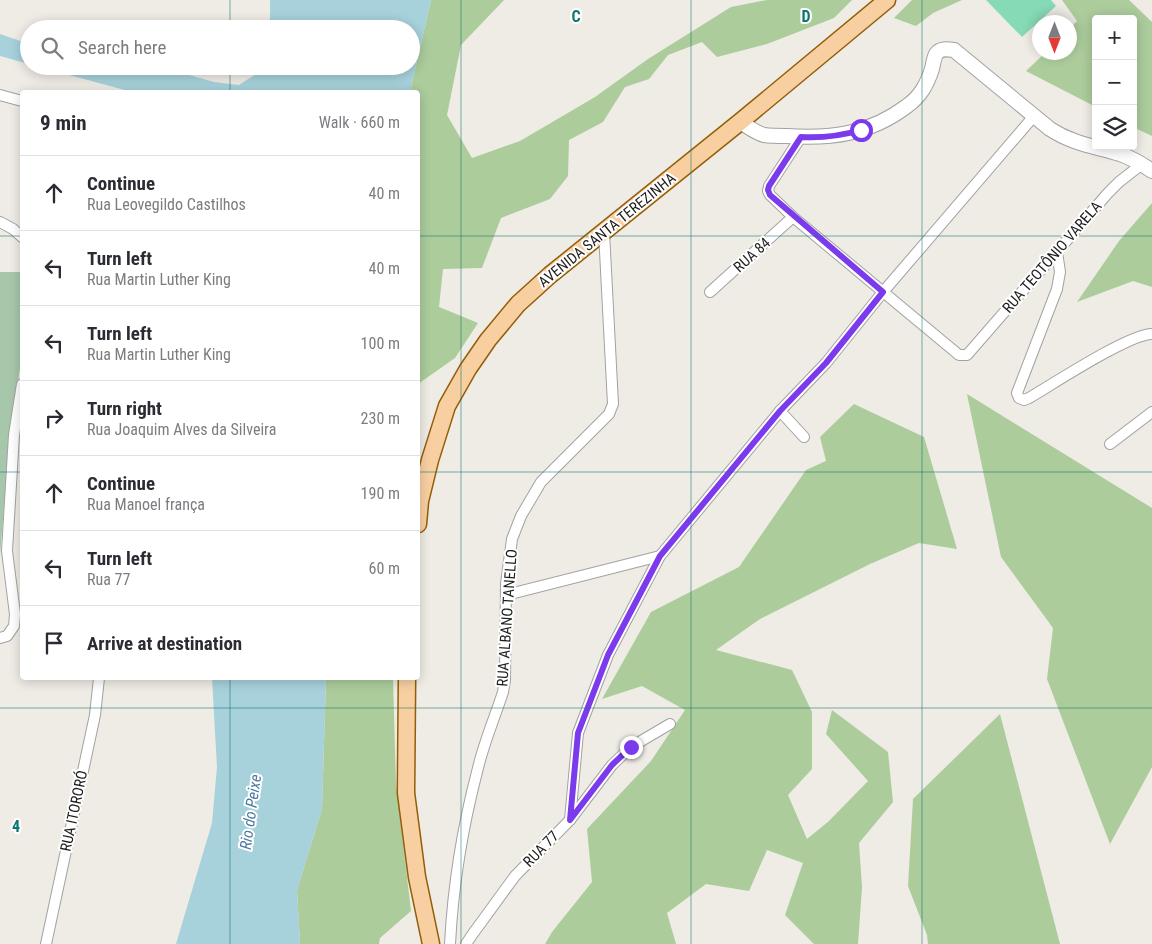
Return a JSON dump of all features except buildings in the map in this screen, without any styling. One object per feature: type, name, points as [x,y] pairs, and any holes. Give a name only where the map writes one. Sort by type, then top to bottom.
[{"type":"main road","name":"AVENIDA SANTA TEREZINHA","points":[[420,501],[430,460],[447,406],[468,369],[488,340],[518,304],[550,275],[740,122],[887,0]]},
{"type":"main road","points":[[407,680],[406,793],[417,877],[431,944]]},
{"type":"street","points":[[740,122],[762,134],[817,138],[843,135],[878,123],[896,114],[919,97],[927,85],[937,53],[943,49],[954,50],[1063,138],[1120,154],[1147,168]]},
{"type":"street","points":[[0,95],[20,100]]},
{"type":"street","points":[[570,820],[578,733],[608,655],[660,556],[780,411],[826,363],[883,292],[1034,116]]},
{"type":"street","points":[[801,137],[769,186],[770,195],[793,217],[883,292]]},
{"type":"street","name":"RUA TEOTÔNIO VARELA","points":[[883,292],[959,355],[967,355],[1108,193],[1120,182],[1147,168]]},
{"type":"street","name":"RUA 84","points":[[710,292],[793,217]]},
{"type":"street","points":[[0,222],[20,235]]},
{"type":"street","name":"RUA ALBANO TANELLO","points":[[450,944],[456,875],[474,784],[478,766],[503,692],[505,680],[507,571],[512,539],[534,492],[541,482],[609,414],[613,404],[604,232]]},
{"type":"street","points":[[1057,252],[1060,272],[1057,289],[1017,394],[1019,398],[1024,400],[1030,398],[1112,350],[1143,335],[1152,334]]},
{"type":"street","points":[[0,638],[7,636],[14,626],[15,614],[7,551],[14,435],[20,397]]},
{"type":"street","points":[[780,411],[804,437]]},
{"type":"street","points":[[1110,444],[1152,412]]},
{"type":"street","points":[[506,595],[660,556]]},
{"type":"street","name":"RUA ITORORÓ","points":[[46,944],[94,715],[99,680]]},
{"type":"street","name":"RUA 77","points":[[466,944],[515,876],[570,820],[612,765],[631,747],[670,724]]},
{"type":"green space","points":[[431,0],[504,0],[461,45],[447,115],[472,158],[520,141],[595,97],[648,59],[731,7],[767,0],[852,0],[834,18],[767,44],[717,57],[702,42],[668,55],[649,79],[625,87],[603,122],[569,140],[568,176],[550,199],[501,218],[482,268],[443,269],[439,307],[478,323],[455,358],[420,383],[420,90],[410,90],[414,75],[420,75],[420,48]]},
{"type":"green space","points":[[912,0],[962,0],[933,13],[916,26],[894,18]]},
{"type":"green space","points":[[986,0],[1051,0],[1056,6],[1046,15],[1032,15],[1032,28],[1022,37]]},
{"type":"green space","points":[[1062,0],[1129,0],[1152,22],[1152,136],[1137,129],[1137,15],[1092,15],[1092,105],[1026,71],[1038,60],[1077,60],[1077,15],[1073,15]]},
{"type":"green space","points":[[1152,203],[1152,287],[1133,281],[1077,302],[1119,241]]},
{"type":"green space","points":[[0,272],[20,272],[20,368],[10,436],[0,555]]},
{"type":"green space","points":[[967,394],[1152,508],[1152,767],[1110,844],[1047,679],[1053,628],[1001,557]]},
{"type":"green space","points":[[854,404],[924,437],[957,549],[919,543],[870,564],[760,619],[716,650],[792,670],[812,712],[812,769],[788,795],[807,839],[829,821],[868,781],[826,734],[832,710],[888,752],[893,802],[859,843],[862,887],[858,944],[814,944],[785,915],[803,863],[767,850],[749,891],[706,884],[667,913],[676,944],[545,944],[552,932],[592,882],[587,829],[651,761],[685,710],[642,686],[602,699],[651,612],[739,567],[806,470],[826,461],[820,437]]},
{"type":"green space","points":[[326,680],[393,680],[396,784],[411,911],[380,938],[379,944],[300,944],[297,890],[322,809]]},
{"type":"green space","points":[[1000,714],[1060,944],[928,944],[927,935],[908,886],[913,799]]},
{"type":"water","points":[[270,0],[431,0],[420,48],[420,20],[270,20]]},
{"type":"water","points":[[0,34],[20,41],[20,62],[0,56]]},
{"type":"water","points":[[69,75],[189,75],[214,82],[239,85],[254,75],[414,75],[410,90],[125,90]]},
{"type":"water","name":"Rio do Peixe","points":[[212,680],[326,680],[322,809],[297,890],[300,944],[176,944],[212,823],[217,767]]},
{"type":"route","points":[[631,747],[612,765],[570,820],[578,733],[608,655],[660,556],[780,411],[826,363],[883,292],[793,217],[770,195],[768,190],[801,137],[817,138],[843,135],[861,130]]}]
